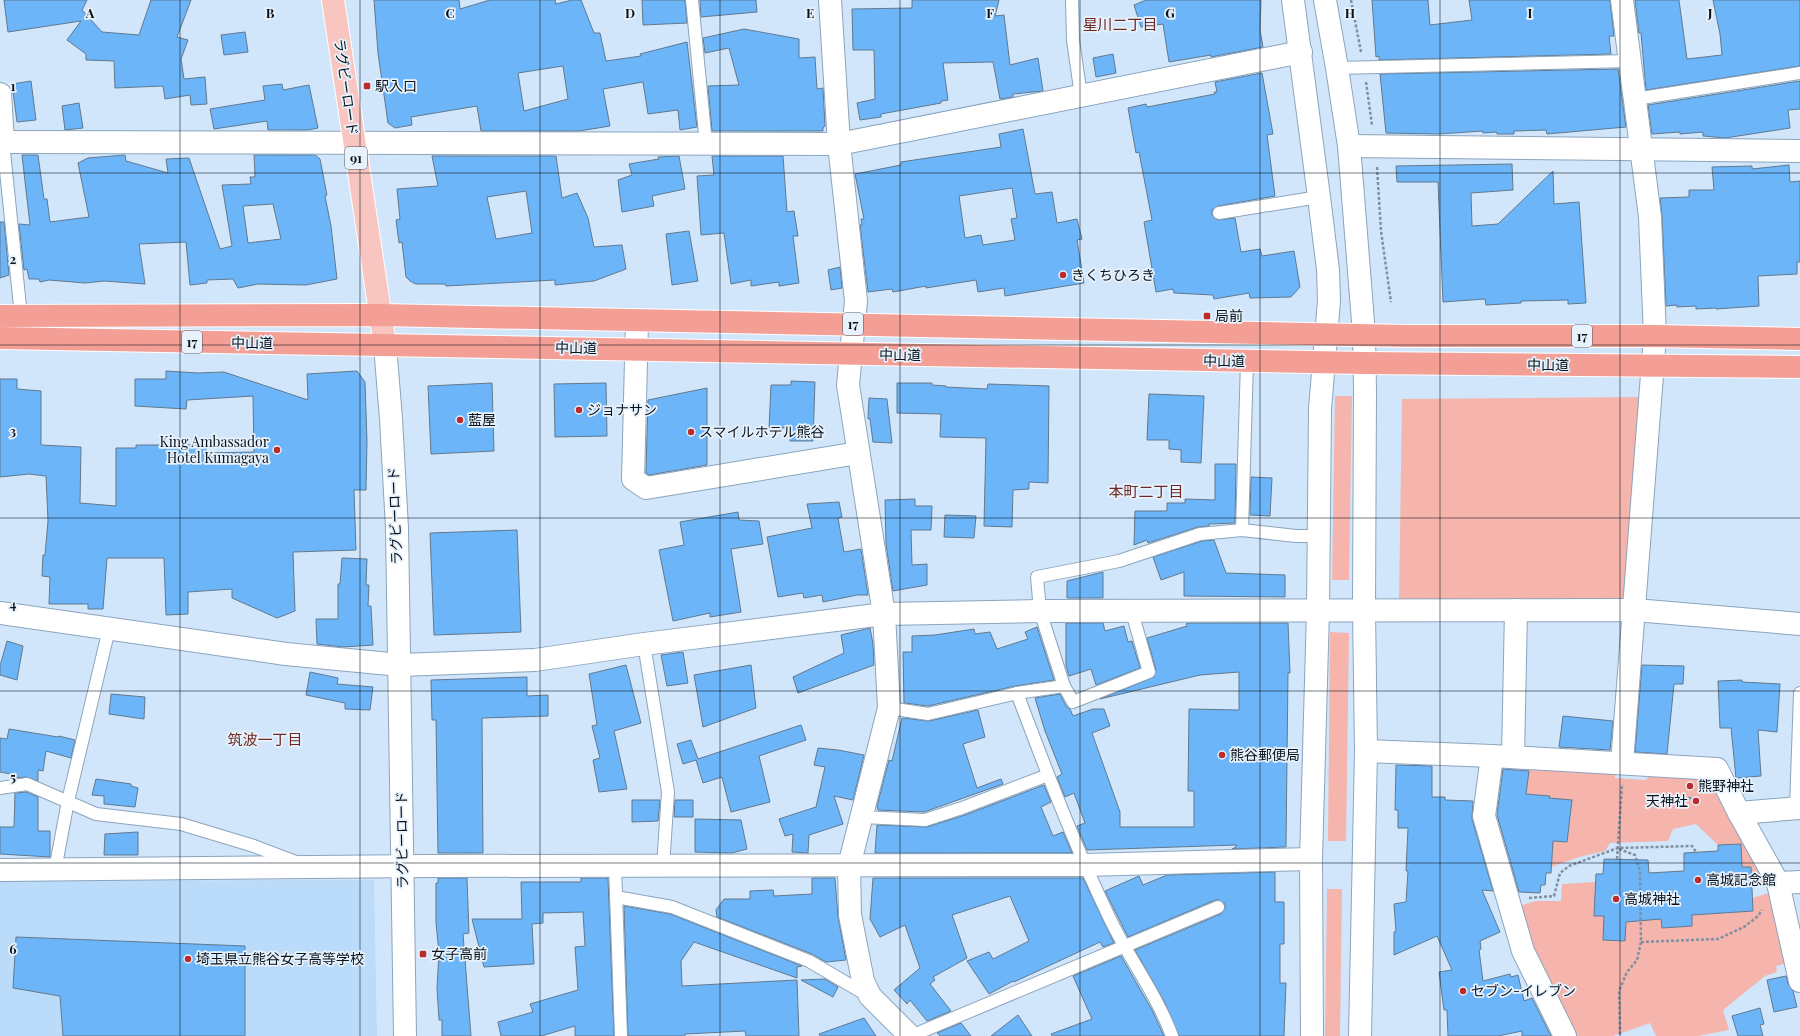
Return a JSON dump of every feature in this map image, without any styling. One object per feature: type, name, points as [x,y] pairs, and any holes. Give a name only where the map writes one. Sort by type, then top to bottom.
[{"type":"highway","name":"中山道","points":[[11,316],[381,315],[1326,334],[1655,336],[1800,339]]},
{"type":"highway","name":"中山道","points":[[0,338],[1365,363],[1652,367],[1800,367]]},
{"type":"main road","name":"ラグビーロード","points":[[333,0],[385,345]]},
{"type":"street","points":[[830,0],[839,144],[856,301],[848,384],[884,614],[889,708],[849,866],[850,915],[863,981],[870,996],[911,1036]]},
{"type":"street","points":[[1293,0],[1301,52],[1328,270],[1329,301],[1320,410],[1318,610],[1311,859],[1312,1036]]},
{"type":"street","points":[[1325,0],[1349,146],[1365,363],[1364,610],[1366,751],[1360,1036]]},
{"type":"street","points":[[1622,0],[1650,216],[1655,336],[1622,763]]},
{"type":"street","points":[[0,94],[2,142],[839,144],[1301,52]]},
{"type":"street","points":[[1349,146],[1800,151]]},
{"type":"street","points":[[637,321],[633,479],[646,488],[858,453]]},
{"type":"street","name":"ラグビーロード","points":[[385,345],[391,419],[400,666],[405,1036]]},
{"type":"street","points":[[1516,610],[1503,756],[1484,816],[1523,951],[1565,1036]]},
{"type":"street","points":[[0,614],[286,654],[400,666],[535,660],[644,644],[884,614],[1040,611],[1635,610],[1800,624]]},
{"type":"street","points":[[1366,751],[1503,756],[1717,769],[1739,813],[1778,883],[1800,981]]},
{"type":"street","points":[[1739,813],[1798,808]]},
{"type":"street","points":[[0,870],[308,867],[1084,865],[1311,859]]},
{"type":"street","points":[[1778,883],[1800,882]]},
{"type":"lane","points":[[692,0],[706,144]]},
{"type":"lane","points":[[1072,0],[1073,40],[1081,96]]},
{"type":"lane","points":[[1337,68],[1630,61]]},
{"type":"lane","points":[[1635,99],[1800,73]]},
{"type":"lane","points":[[2,142],[11,316]]},
{"type":"lane","points":[[1219,213],[1319,197]]},
{"type":"lane","points":[[1242,530],[1246,361]]},
{"type":"lane","points":[[1132,612],[1149,672],[1073,702],[1064,686],[1040,611],[1037,577],[1119,561],[1200,534],[1242,530],[1296,536],[1319,536]]},
{"type":"lane","points":[[55,870],[68,801],[109,629]]},
{"type":"lane","points":[[644,644],[668,792],[663,866]]},
{"type":"lane","points":[[889,708],[928,714],[1017,693],[1064,686]]},
{"type":"lane","points":[[1017,693],[1084,865],[1123,947],[1164,1015],[1172,1036]]},
{"type":"lane","points":[[1798,808],[1800,693]]},
{"type":"lane","points":[[862,817],[925,820],[962,808],[1048,775]]},
{"type":"lane","points":[[0,788],[27,784],[96,814],[181,824],[254,846],[308,867]]},
{"type":"lane","points":[[615,866],[620,1036]]},
{"type":"lane","points":[[616,898],[672,907],[809,961],[870,996]]},
{"type":"lane","points":[[911,1036],[1218,907]]},
{"type":"path","points":[[1617,859],[1622,763]]},
{"type":"path","points":[[1663,797],[1691,798]]},
{"type":"path","points":[[1508,900],[1554,896],[1560,873],[1569,866],[1618,848],[1692,846],[1696,852]]},
{"type":"path","points":[[1618,848],[1635,855],[1640,871],[1641,942],[1637,960],[1627,972],[1619,991],[1620,1036]]},
{"type":"path","points":[[1641,942],[1718,939],[1744,927],[1758,916],[1764,907]]},
{"type":"shaded area","points":[[1335,396],[1352,396],[1349,580],[1332,580]]},
{"type":"shaded area","points":[[1640,397],[1628,602],[1399,603],[1402,399]]},
{"type":"shaded area","points":[[1330,632],[1349,633],[1346,841],[1328,841]]},
{"type":"shaded area","points":[[1530,763],[1615,768],[1615,778],[1645,780],[1656,771],[1711,775],[1766,881],[1752,886],[1751,867],[1742,867],[1741,844],[1718,845],[1696,824],[1673,829],[1668,841],[1610,843],[1605,851],[1579,857],[1551,867],[1553,849],[1538,848],[1550,841],[1567,842],[1568,826],[1551,822],[1570,824],[1572,800],[1549,798],[1549,796],[1535,794],[1535,797],[1526,797]]},
{"type":"shaded area","name":"埼玉県立熊谷女子高等学校","points":[[374,880],[377,1036],[0,1036],[0,881]]},
{"type":"shaded area","points":[[1596,882],[1594,916],[1604,916],[1625,941],[1626,917],[1661,919],[1662,928],[1692,926],[1692,915],[1753,911],[1752,898],[1772,892],[1787,963],[1776,966],[1777,972],[1765,976],[1723,1010],[1729,1030],[1698,1036],[1656,1036],[1650,1023],[1613,1036],[1572,1036],[1529,947],[1519,906],[1536,901],[1561,901],[1562,884]]},
{"type":"shaded area","points":[[1327,889],[1342,889],[1340,1036],[1325,1036]]},
{"type":"building","points":[[4,0],[87,0],[82,10],[102,32],[139,35],[151,0],[191,0],[177,37],[188,40],[181,59],[184,79],[205,77],[207,104],[191,105],[190,95],[165,99],[163,86],[115,88],[114,61],[86,60],[86,54],[67,40],[81,21],[8,32]]},
{"type":"building","points":[[374,0],[459,0],[460,9],[490,0],[555,0],[556,4],[572,0],[581,0],[594,33],[600,33],[606,61],[641,56],[640,54],[687,42],[697,127],[680,130],[678,110],[648,114],[643,82],[603,89],[610,126],[579,131],[481,131],[477,106],[411,117],[412,125],[395,128],[388,123],[378,53]],"holes":[[[563,66],[568,99],[524,111],[518,73]]]},
{"type":"building","points":[[642,0],[685,0],[687,23],[643,25]]},
{"type":"building","points":[[700,0],[756,0],[757,12],[701,17]]},
{"type":"building","points":[[912,0],[999,0],[995,16],[1004,15],[1010,65],[1038,58],[1043,91],[1013,94],[1013,97],[1000,99],[993,62],[943,63],[948,100],[941,101],[941,103],[881,114],[881,117],[860,120],[857,103],[875,99],[874,50],[853,50],[852,9],[912,8]]},
{"type":"building","points":[[1146,0],[1261,0],[1260,30],[1263,47],[1211,57],[1211,55],[1169,62],[1163,24],[1141,27],[1134,5]]},
{"type":"building","points":[[1372,0],[1428,0],[1430,25],[1472,20],[1469,0],[1610,0],[1614,36],[1609,36],[1611,54],[1379,60],[1379,56],[1376,57]]},
{"type":"building","points":[[1635,0],[1679,0],[1687,59],[1722,55],[1720,34],[1713,0],[1800,0],[1800,66],[1646,90],[1641,33],[1639,33]]},
{"type":"building","points":[[744,29],[799,39],[799,58],[815,57],[817,89],[823,88],[825,126],[823,131],[712,131],[708,86],[739,85],[729,48],[705,53],[703,38]]},
{"type":"building","points":[[245,32],[248,52],[224,55],[221,35]]},
{"type":"building","points":[[1113,54],[1116,73],[1096,77],[1093,58]]},
{"type":"building","points":[[1618,69],[1626,127],[1547,134],[1546,130],[1514,131],[1514,134],[1497,134],[1497,132],[1483,133],[1483,131],[1438,134],[1386,133],[1380,74]]},
{"type":"building","points":[[1262,73],[1273,134],[1267,135],[1275,196],[1218,206],[1212,210],[1212,215],[1217,220],[1235,218],[1241,252],[1260,249],[1262,256],[1294,251],[1300,287],[1291,297],[1250,298],[1249,293],[1214,299],[1213,295],[1174,293],[1173,289],[1156,292],[1144,222],[1152,220],[1139,152],[1136,153],[1128,108],[1146,104],[1147,107],[1215,94],[1214,92],[1217,92],[1215,82]]},
{"type":"building","points":[[31,81],[36,120],[17,122],[12,84]]},
{"type":"building","points":[[1800,81],[1800,109],[1788,110],[1790,128],[1725,138],[1703,136],[1703,132],[1652,134],[1648,105]]},
{"type":"building","points":[[282,84],[283,90],[309,85],[318,128],[308,130],[268,130],[267,121],[214,129],[210,109],[265,100],[263,86]]},
{"type":"building","points":[[79,103],[83,128],[65,130],[62,106]]},
{"type":"building","points":[[1023,129],[1035,194],[1052,192],[1057,223],[1077,219],[1082,239],[1077,240],[1084,283],[1005,296],[1004,288],[978,292],[976,280],[926,288],[926,286],[893,292],[892,289],[868,292],[860,225],[862,225],[861,219],[864,219],[855,174],[901,165],[901,162],[1001,147],[999,134]],"holes":[[[1012,188],[1017,218],[1011,219],[1015,240],[983,245],[981,235],[965,238],[959,196]]]},
{"type":"building","points":[[22,155],[38,155],[44,199],[47,199],[50,222],[89,217],[78,163],[88,158],[125,155],[126,161],[168,173],[166,159],[189,158],[220,249],[232,246],[222,185],[251,184],[250,177],[255,177],[254,155],[315,155],[320,159],[327,195],[325,196],[331,226],[337,279],[306,285],[258,284],[238,288],[233,279],[207,280],[207,283],[190,285],[186,242],[139,244],[145,284],[104,281],[85,283],[49,280],[40,282],[39,279],[29,279],[27,269],[24,270],[19,224],[30,225]],"holes":[[[273,204],[281,239],[248,243],[243,206]]]},
{"type":"building","points":[[432,156],[556,156],[562,198],[577,193],[588,218],[594,247],[622,245],[626,269],[594,281],[555,285],[555,280],[446,286],[445,284],[416,284],[406,277],[402,242],[399,243],[396,220],[400,219],[397,189],[438,186]],"holes":[[[526,191],[532,233],[496,239],[487,197]]]},
{"type":"building","points":[[679,156],[685,189],[652,196],[654,206],[622,212],[618,180],[632,175],[629,164],[659,159],[658,157]]},
{"type":"building","points":[[712,156],[783,156],[787,212],[794,211],[798,236],[793,236],[799,283],[779,286],[779,282],[751,286],[751,280],[731,284],[724,233],[701,235],[697,176],[714,175]]},
{"type":"building","points":[[1512,164],[1513,190],[1471,193],[1472,226],[1498,224],[1553,171],[1554,204],[1579,202],[1586,303],[1568,304],[1568,300],[1521,301],[1521,303],[1486,305],[1485,299],[1443,302],[1438,182],[1397,182],[1396,166]]},
{"type":"building","points":[[1789,165],[1790,182],[1800,181],[1800,262],[1797,262],[1797,274],[1758,276],[1759,306],[1696,309],[1696,306],[1666,306],[1660,198],[1689,197],[1689,190],[1714,190],[1712,167],[1752,166],[1752,169]]},
{"type":"building","points":[[0,222],[4,222],[9,275],[0,278]]},
{"type":"building","points":[[689,231],[698,281],[672,285],[666,234]]},
{"type":"building","points":[[840,267],[842,288],[831,290],[828,270]]},
{"type":"building","points":[[166,371],[198,373],[224,372],[308,400],[307,374],[357,371],[365,382],[367,441],[366,490],[354,490],[356,550],[293,552],[295,611],[277,618],[232,598],[232,589],[188,592],[188,614],[166,615],[164,558],[107,558],[103,609],[88,609],[88,604],[49,604],[50,577],[42,576],[43,555],[45,555],[48,521],[46,476],[29,474],[0,477],[0,379],[17,379],[17,389],[41,391],[41,445],[81,447],[80,503],[116,506],[116,448],[136,448],[136,445],[206,445],[206,453],[254,452],[253,396],[187,400],[186,409],[135,406],[135,379],[166,379]]},
{"type":"building","points":[[791,381],[815,382],[813,441],[790,441],[790,428],[769,428],[771,385],[791,385]]},
{"type":"building","points":[[492,383],[494,451],[431,454],[428,386]]},
{"type":"building","points":[[606,383],[607,436],[555,437],[554,384]]},
{"type":"building","points":[[897,383],[932,383],[932,385],[946,387],[987,389],[988,384],[1049,386],[1048,483],[1029,482],[1029,489],[1013,490],[1012,527],[984,526],[986,438],[940,437],[941,414],[897,413]]},
{"type":"building","points":[[707,388],[707,465],[649,475],[646,473],[648,400]]},
{"type":"building","points":[[1149,394],[1204,396],[1201,463],[1181,462],[1181,450],[1169,449],[1169,440],[1147,440]]},
{"type":"building","points":[[869,398],[887,399],[892,443],[873,442],[870,419],[868,419]]},
{"type":"building","points":[[1215,464],[1236,464],[1235,523],[1209,524],[1209,526],[1198,527],[1148,543],[1147,540],[1134,545],[1135,511],[1167,511],[1167,503],[1185,503],[1185,499],[1215,500]]},
{"type":"building","points":[[1251,477],[1272,478],[1270,516],[1250,515]]},
{"type":"building","points":[[915,499],[915,506],[932,506],[931,530],[911,530],[912,565],[927,564],[927,585],[893,591],[886,544],[885,500]]},
{"type":"building","points":[[839,502],[842,517],[838,518],[844,552],[861,549],[868,595],[857,595],[823,602],[822,595],[804,598],[803,593],[778,597],[767,537],[812,528],[807,504]]},
{"type":"building","points":[[738,512],[739,520],[759,521],[763,544],[731,549],[741,612],[710,617],[710,613],[673,621],[659,550],[684,545],[680,522]]},
{"type":"building","points":[[945,515],[976,516],[974,538],[944,537]]},
{"type":"building","points":[[517,530],[521,632],[434,635],[430,533]]},
{"type":"building","points":[[1214,540],[1226,573],[1285,575],[1285,597],[1184,596],[1184,572],[1161,580],[1153,557],[1202,541]]},
{"type":"building","points":[[342,558],[367,559],[366,585],[369,585],[368,606],[371,606],[373,645],[343,647],[317,644],[316,619],[338,619],[338,584],[340,584]]},
{"type":"building","points":[[1103,572],[1103,598],[1067,598],[1067,581]]},
{"type":"building","points":[[1066,623],[1103,623],[1105,631],[1124,626],[1128,642],[1132,641],[1140,668],[1096,685],[1091,669],[1069,676],[1066,666]]},
{"type":"building","points":[[1288,623],[1290,673],[1288,673],[1286,847],[1232,849],[1236,847],[1236,845],[1087,850],[1077,826],[1085,823],[1074,793],[1065,797],[1057,777],[1062,774],[1045,731],[1035,698],[1060,694],[1073,716],[1093,709],[1104,709],[1110,726],[1092,733],[1120,812],[1120,827],[1194,827],[1194,791],[1188,791],[1189,709],[1239,710],[1239,672],[1200,675],[1100,699],[1154,677],[1156,670],[1147,638],[1187,626],[1186,624]]},
{"type":"building","points":[[1037,627],[1054,680],[1015,686],[928,706],[904,703],[903,652],[912,652],[912,636],[935,635],[974,629],[975,634],[990,632],[997,649],[1028,639],[1025,632]]},
{"type":"building","points":[[870,628],[873,644],[874,665],[798,693],[793,677],[844,653],[841,635]]},
{"type":"building","points":[[7,641],[23,646],[17,680],[0,675],[0,666]]},
{"type":"building","points":[[683,652],[688,683],[667,686],[661,655]]},
{"type":"building","points":[[626,665],[641,723],[614,731],[627,789],[599,792],[593,760],[600,758],[592,726],[597,725],[589,674]]},
{"type":"building","points":[[751,665],[756,708],[703,727],[694,675]]},
{"type":"building","points":[[1642,665],[1684,666],[1683,684],[1674,684],[1667,754],[1635,752]]},
{"type":"building","points":[[310,672],[338,678],[337,684],[373,687],[370,710],[345,709],[345,703],[306,695]]},
{"type":"building","points":[[527,677],[527,696],[548,695],[548,716],[482,718],[483,853],[438,853],[436,720],[432,720],[431,680]]},
{"type":"building","points":[[1742,680],[1742,682],[1780,684],[1777,732],[1758,730],[1761,776],[1736,778],[1731,728],[1720,728],[1718,681]]},
{"type":"building","points":[[111,694],[145,697],[144,719],[109,714]]},
{"type":"building","points":[[978,710],[985,737],[963,744],[977,788],[1001,779],[1003,784],[924,812],[878,810],[877,806],[889,760],[892,761],[902,718],[929,721]]},
{"type":"building","points":[[1563,716],[1613,721],[1610,750],[1559,747]]},
{"type":"building","points":[[801,725],[806,740],[759,756],[770,802],[731,812],[722,777],[703,783],[696,760],[683,764],[677,744],[691,740],[698,759]]},
{"type":"building","points":[[9,729],[59,736],[75,740],[71,758],[46,751],[43,771],[38,770],[38,781],[26,777],[16,778],[16,775],[0,772],[0,738],[7,739]]},
{"type":"building","points":[[818,748],[864,755],[853,800],[834,796],[843,824],[809,835],[808,853],[792,852],[793,834],[785,836],[779,819],[816,807],[825,767],[814,765]]},
{"type":"building","points":[[1396,765],[1432,766],[1432,797],[1445,797],[1445,800],[1473,801],[1472,819],[1493,891],[1482,890],[1500,932],[1480,941],[1481,949],[1479,950],[1483,981],[1510,974],[1511,977],[1518,975],[1524,1001],[1532,998],[1551,1036],[1522,1036],[1522,1031],[1498,1036],[1448,1036],[1447,1010],[1444,1010],[1439,972],[1452,970],[1437,936],[1394,955],[1394,932],[1396,931],[1394,904],[1406,902],[1408,871],[1406,871],[1408,828],[1398,828],[1398,810],[1395,810]]},
{"type":"building","points":[[1503,769],[1529,771],[1526,794],[1572,800],[1567,842],[1553,841],[1551,873],[1546,873],[1545,885],[1541,885],[1540,893],[1519,892],[1497,815]]},
{"type":"building","points":[[96,779],[131,784],[131,786],[138,788],[135,807],[104,804],[104,796],[92,795]]},
{"type":"building","points":[[1044,785],[1051,802],[1041,807],[1053,836],[1063,832],[1072,853],[875,853],[877,825],[927,827],[965,815]]},
{"type":"building","points":[[26,792],[38,797],[38,831],[50,831],[50,857],[0,854],[0,827],[14,827],[15,793]]},
{"type":"building","points":[[632,800],[660,800],[658,821],[632,822]]},
{"type":"building","points":[[675,800],[693,800],[693,817],[674,817]]},
{"type":"building","points":[[695,819],[741,820],[747,849],[732,853],[695,852]]},
{"type":"building","points":[[138,832],[138,855],[104,855],[105,834]]},
{"type":"building","name":"高城記念館","points":[[1741,844],[1742,867],[1751,867],[1753,911],[1692,915],[1692,926],[1662,928],[1661,919],[1626,922],[1625,941],[1603,940],[1604,916],[1594,916],[1596,874],[1603,874],[1604,859],[1648,860],[1649,873],[1684,871],[1684,853],[1718,851],[1718,845]]},
{"type":"building","points":[[1275,872],[1275,902],[1284,902],[1284,944],[1280,944],[1280,983],[1286,983],[1284,1036],[1179,1036],[1165,1003],[1135,950],[1221,914],[1225,908],[1225,904],[1219,900],[1215,900],[1128,937],[1105,891],[1139,876],[1143,885],[1167,875]]},
{"type":"building","points":[[438,878],[467,878],[469,933],[463,934],[471,1036],[442,1036],[442,1020],[439,1020],[437,988],[439,953],[436,923],[436,883],[438,883]]},
{"type":"building","points":[[581,878],[608,878],[614,1036],[575,1036],[575,1026],[541,1036],[501,1036],[498,1022],[533,1012],[530,1004],[578,990],[575,947],[585,946],[583,912],[543,913],[543,923],[532,924],[534,964],[484,967],[472,919],[522,919],[521,882],[581,882]]},
{"type":"building","points":[[812,878],[835,878],[838,917],[846,960],[826,962],[812,954],[717,917],[716,910],[724,899],[750,899],[750,891],[773,890],[774,896],[812,894]]},
{"type":"building","points":[[873,878],[1083,878],[1114,943],[1103,947],[1100,942],[1014,982],[1013,981],[989,994],[967,961],[989,952],[993,959],[1029,941],[1010,896],[952,915],[967,958],[933,977],[935,980],[930,984],[951,1011],[927,1021],[910,1000],[907,1004],[894,990],[920,968],[905,925],[880,937],[870,919]]},
{"type":"building","points":[[624,906],[670,914],[802,966],[797,967],[797,978],[694,942],[681,961],[682,986],[797,980],[799,1036],[746,1036],[745,1031],[685,1034],[685,1036],[628,1036]]},
{"type":"building","points":[[16,937],[245,946],[245,1036],[63,1036],[60,996],[13,988]]},
{"type":"building","points":[[1121,956],[1152,1010],[1164,1036],[1052,1036],[1051,1034],[1092,1019],[1073,976]]},
{"type":"building","points":[[1786,976],[1788,984],[1793,991],[1797,1007],[1774,1012],[1767,980]]},
{"type":"building","points":[[825,979],[838,987],[833,997],[801,980]]},
{"type":"building","points":[[1760,1008],[1764,1024],[1760,1025],[1763,1036],[1738,1036],[1732,1016]]},
{"type":"building","points":[[1018,1015],[1032,1036],[991,1036]]},
{"type":"building","points":[[864,1018],[876,1036],[820,1036],[819,1034]]},
{"type":"building","points":[[961,1023],[971,1036],[940,1036],[937,1033]]},
{"type":"place","name":"駅入口","points":[[367,86]]},
{"type":"place","name":"きくちひろき","points":[[1063,275]]},
{"type":"place","name":"局前","points":[[1207,316]]},
{"type":"place","name":"ジョナサン","points":[[579,410]]},
{"type":"place","name":"藍屋","points":[[460,420]]},
{"type":"place","name":"スマイルホテル熊谷","points":[[691,432]]},
{"type":"place","name":"King Ambassador Hotel Kumagaya","points":[[277,450]]},
{"type":"place","name":"熊谷郵便局","points":[[1222,755]]},
{"type":"place","name":"熊野神社","points":[[1690,786]]},
{"type":"place","name":"天神社","points":[[1696,801]]},
{"type":"place","name":"高城記念館","points":[[1698,880]]},
{"type":"place","name":"高城神社","points":[[1616,899]]},
{"type":"place","name":"女子高前","points":[[423,954]]},
{"type":"place","name":"埼玉県立熊谷女子高等学校","points":[[188,959]]},
{"type":"place","name":"セブン-イレブン","points":[[1463,991]]},
{"type":"district","name":"星川二丁目","points":[[1120,25]]},
{"type":"district","name":"本町二丁目","points":[[1146,492]]},
{"type":"district","name":"筑波一丁目","points":[[265,740]]}]
